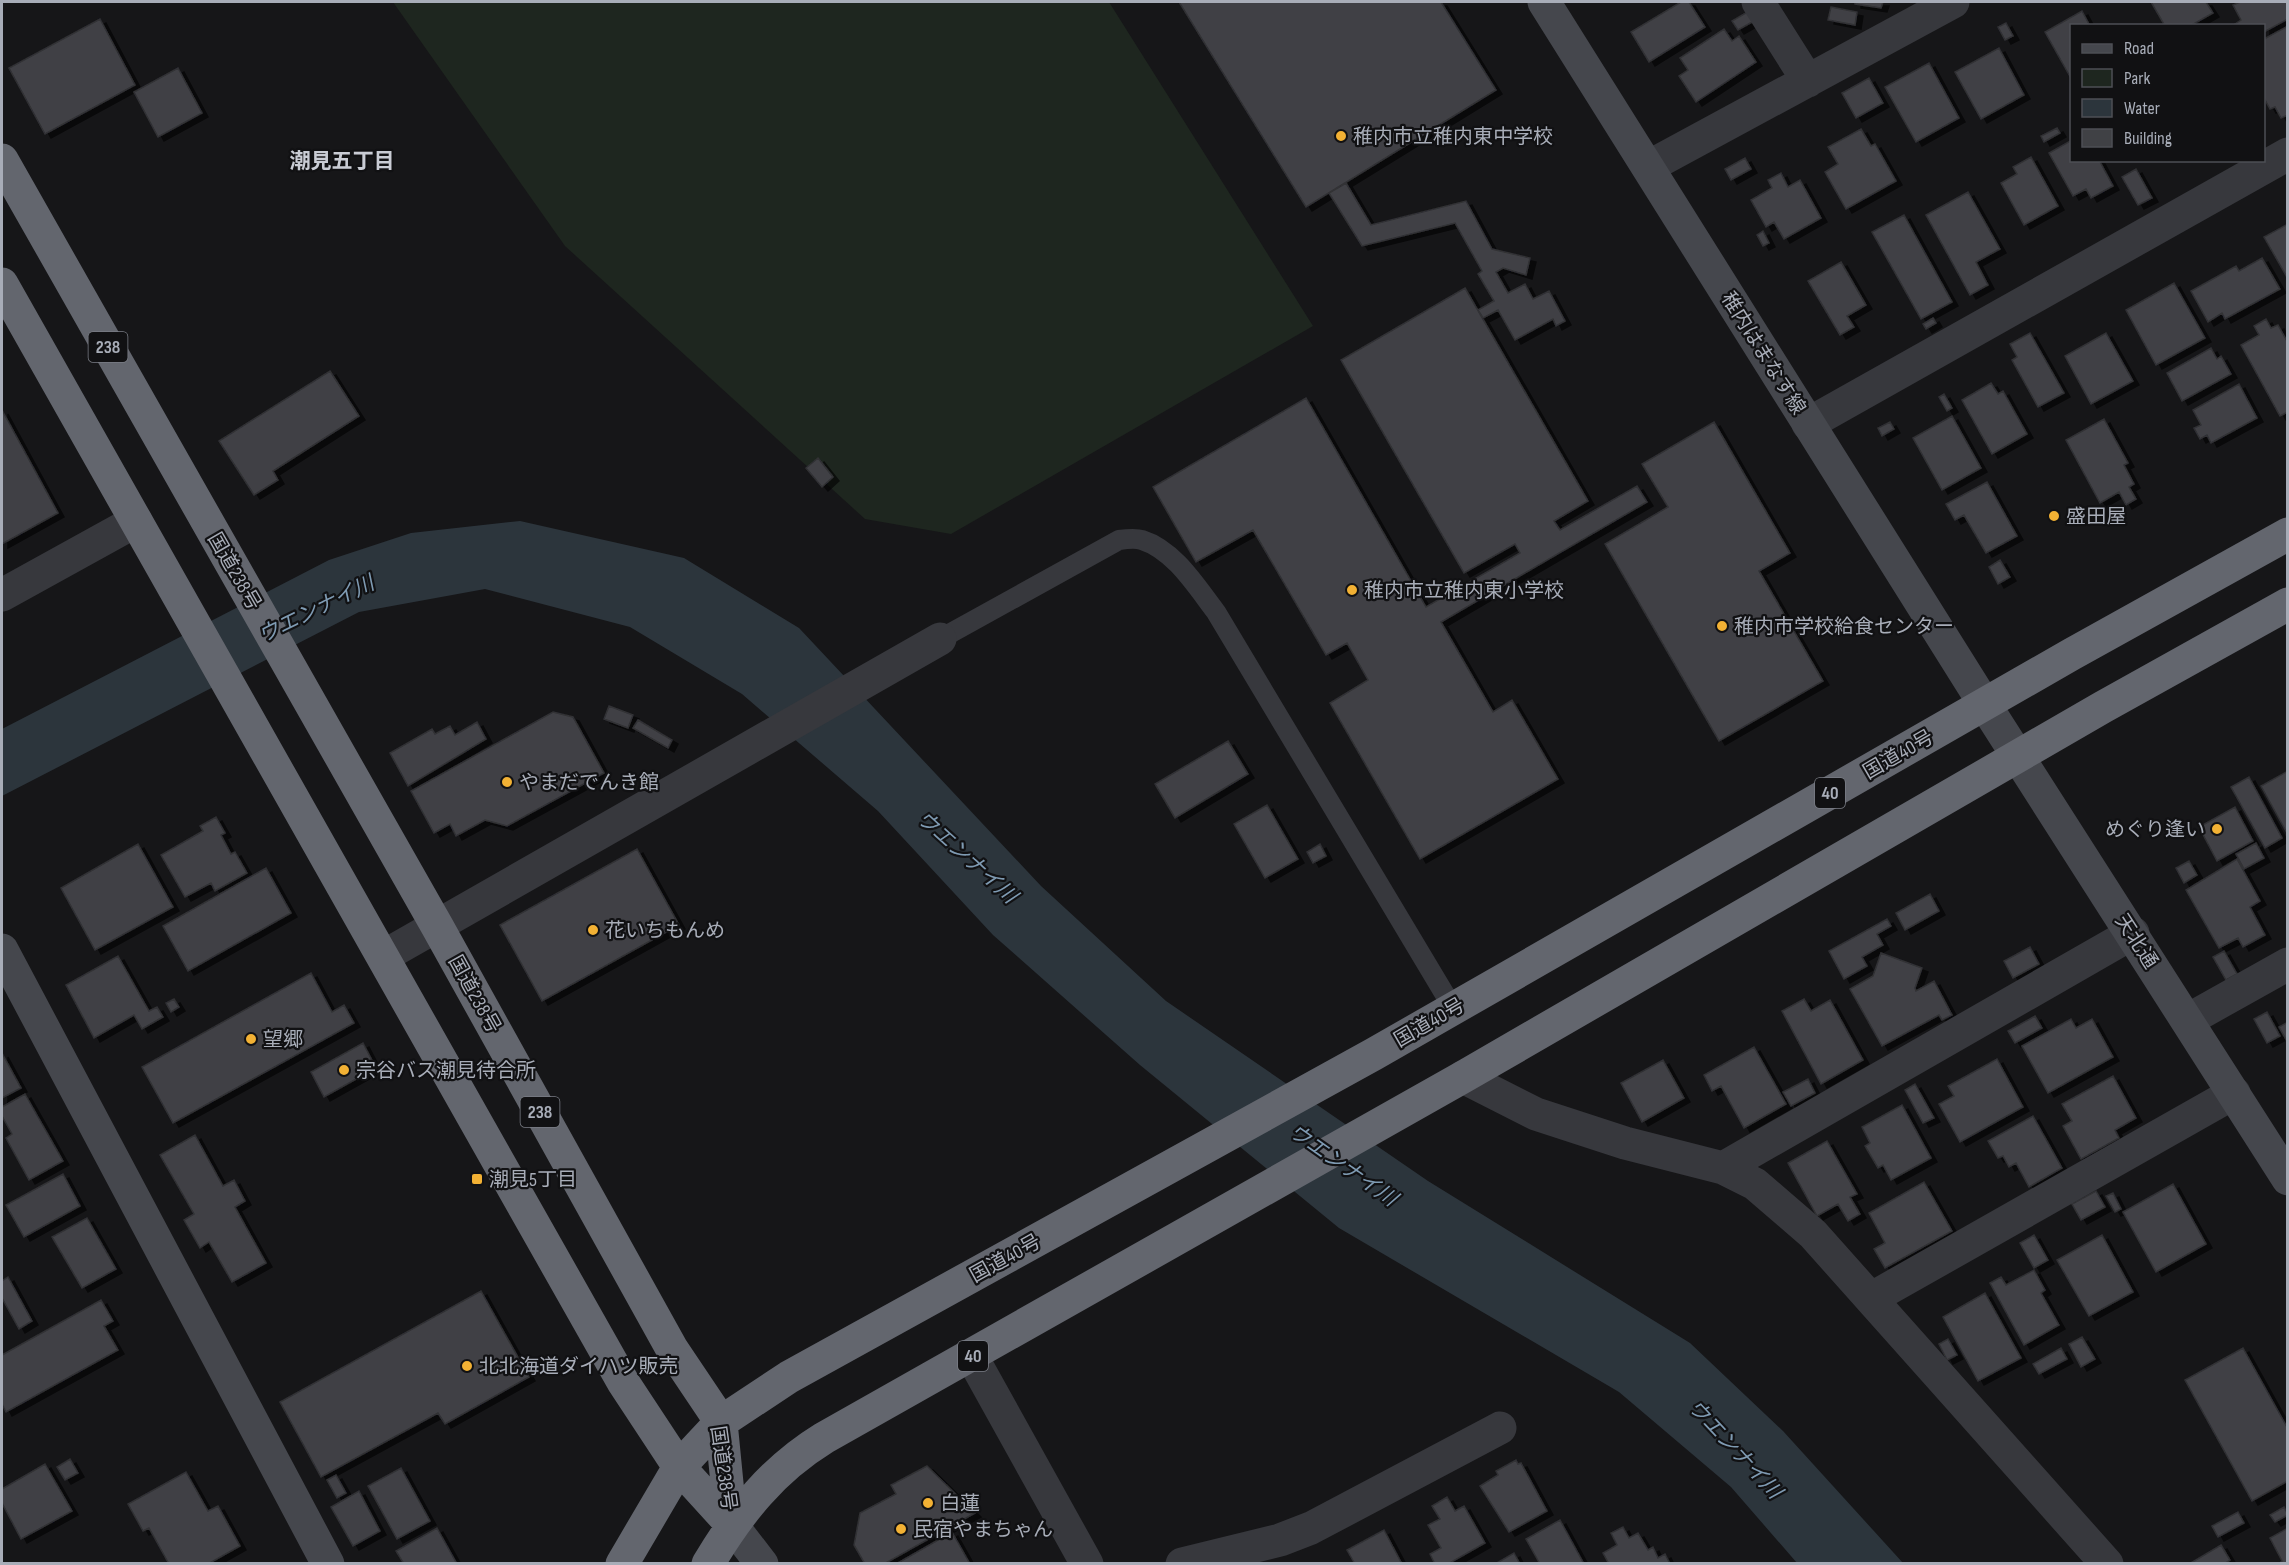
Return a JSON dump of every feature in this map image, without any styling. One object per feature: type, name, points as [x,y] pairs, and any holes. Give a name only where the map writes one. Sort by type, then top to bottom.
[{"type":"highway","name":"国道238号","points":[[2,160],[437,926],[672,1349],[721,1422],[731,1524]]},
{"type":"highway","name":"国道238号","points":[[2,284],[257,739],[384,956],[623,1382],[679,1467],[731,1524]]},
{"type":"highway","name":"国道40号","points":[[622,1563],[679,1467],[721,1422],[789,1377],[1374,1054],[2288,534]]},
{"type":"highway","name":"40","points":[[708,1563],[731,1524],[769,1479],[798,1454],[1463,1077],[2288,604]]},
{"type":"street","name":"稚内はまなす線","points":[[1544,2],[1985,705]]},
{"type":"street","points":[[1758,2],[1808,81]]},
{"type":"street","points":[[1648,167],[1953,2]]},
{"type":"street","points":[[1808,424],[2288,154]]},
{"type":"street","points":[[2,595],[135,521]]},
{"type":"street","points":[[384,956],[940,639]]},
{"type":"street","name":"天北通","points":[[1985,705],[2133,933],[2288,1179]]},
{"type":"street","points":[[1723,1168],[2133,933]]},
{"type":"street","points":[[2,950],[328,1563]]},
{"type":"street","points":[[2188,1020],[2288,964]]},
{"type":"street","points":[[1463,1077],[1536,1114],[1625,1143],[1723,1168],[1755,1184],[1813,1234],[2107,1563]]},
{"type":"street","points":[[1872,1298],[2234,1093]]},
{"type":"street","points":[[972,1357],[1087,1563]]},
{"type":"street","points":[[1182,1563],[1280,1540],[1311,1528],[1500,1428]]},
{"type":"street","points":[[731,1524],[762,1563]]},
{"type":"lane","points":[[940,639],[1119,540],[1141,539],[1161,549],[1191,579],[1215,612],[1453,1008]]},
{"type":"green space","points":[[393,2],[1109,2],[1313,326],[951,534],[865,519],[565,246]]},
{"type":"water","name":"ウエンナイ川","points":[[520,521],[684,558],[799,628],[1041,886],[1166,1001],[1428,1181],[1690,1343],[1783,1431],[1903,1563],[1797,1563],[1731,1487],[1619,1392],[1339,1228],[1140,1065],[993,935],[878,811],[742,694],[630,627],[485,589],[359,612],[2,796],[2,729],[329,560],[411,533]]},
{"type":"building","name":"稚内市立稚内東中学校","points":[[1179,2],[1441,2],[1496,90],[1306,207]]},
{"type":"building","points":[[1681,2],[1689,2],[1705,27],[1649,62],[1631,32]]},
{"type":"building","points":[[1855,2],[1883,2],[1881,8],[1855,4]]},
{"type":"building","points":[[2151,2],[2206,2],[2213,13],[2194,24],[2164,24]]},
{"type":"building","points":[[2240,2],[2288,2],[2288,19],[2265,31],[2265,24],[2235,24],[2241,20],[2233,5]]},
{"type":"building","points":[[1831,7],[1857,12],[1855,25],[1828,20]]},
{"type":"building","points":[[1749,11],[1754,21],[1738,30],[1732,21]]},
{"type":"building","points":[[2082,11],[2089,24],[2070,24],[2070,76],[2045,32]]},
{"type":"building","points":[[100,19],[135,85],[45,134],[9,68]]},
{"type":"building","points":[[2006,23],[2013,36],[2005,40],[1998,27]]},
{"type":"building","points":[[2288,26],[2288,115],[2281,118],[2275,107],[2270,109],[2265,100],[2265,38]]},
{"type":"building","points":[[1724,29],[1732,41],[1739,36],[1756,62],[1696,102],[1679,76],[1688,70],[1680,58]]},
{"type":"building","points":[[1999,48],[2024,95],[1981,119],[1955,72]]},
{"type":"building","points":[[1929,63],[1959,118],[1916,142],[1885,87]]},
{"type":"building","points":[[178,68],[202,113],[158,137],[134,92]]},
{"type":"building","points":[[1869,78],[1883,103],[1856,118],[1842,93]]},
{"type":"building","points":[[2057,128],[2060,133],[2044,142],[2041,136]]},
{"type":"building","points":[[1861,129],[1871,146],[1875,144],[1896,181],[1846,209],[1825,172],[1838,164],[1828,147]]},
{"type":"building","points":[[2070,141],[2070,162],[2100,162],[2113,186],[2091,198],[2086,189],[2073,196],[2049,153]]},
{"type":"building","points":[[2031,157],[2058,206],[2024,225],[2001,183],[2017,174],[2013,167]]},
{"type":"building","points":[[1745,158],[1751,169],[1731,180],[1725,169]]},
{"type":"building","points":[[2136,169],[2152,198],[2138,205],[2122,177]]},
{"type":"building","points":[[1781,173],[1788,187],[1800,180],[1821,218],[1784,239],[1774,222],[1766,227],[1751,200],[1772,188],[1768,180]]},
{"type":"building","points":[[1346,183],[1371,225],[1466,201],[1492,249],[1530,258],[1526,275],[1503,268],[1496,272],[1508,293],[1525,284],[1533,299],[1549,291],[1565,321],[1556,326],[1553,319],[1515,340],[1498,310],[1483,318],[1478,310],[1494,301],[1478,274],[1482,271],[1455,223],[1362,246],[1329,193]]},
{"type":"building","points":[[1968,192],[2000,249],[1976,262],[1988,285],[1970,295],[1926,215]]},
{"type":"building","points":[[1904,215],[1952,302],[1921,319],[1872,232]]},
{"type":"building","points":[[2288,224],[2288,279],[2264,237]]},
{"type":"building","points":[[1763,231],[1769,243],[1763,246],[1757,235]]},
{"type":"building","points":[[2262,258],[2280,289],[2225,319],[2222,313],[2208,322],[2191,291],[2236,266],[2239,271]]},
{"type":"building","points":[[1841,262],[1866,305],[1847,316],[1854,327],[1840,335],[1808,281]]},
{"type":"building","points":[[2174,283],[2205,338],[2156,365],[2126,310]]},
{"type":"building","name":"稚内市立稚内東小学校","points":[[1465,288],[1588,501],[1554,521],[1560,530],[1637,486],[1647,502],[1441,622],[1493,712],[1512,700],[1558,779],[1420,859],[1330,703],[1368,680],[1347,643],[1326,655],[1253,530],[1196,562],[1153,487],[1306,398],[1426,607],[1520,553],[1515,544],[1464,573],[1341,360]]},
{"type":"building","points":[[1933,318],[1936,323],[1926,329],[1923,324]]},
{"type":"building","points":[[2266,319],[2271,328],[2278,325],[2288,343],[2288,412],[2280,416],[2241,345],[2259,335],[2254,326]]},
{"type":"building","points":[[2030,333],[2064,393],[2038,407],[2012,360],[2017,357],[2010,344]]},
{"type":"building","points":[[2106,333],[2133,381],[2091,404],[2065,356]]},
{"type":"building","points":[[2211,348],[2217,359],[2221,356],[2231,374],[2182,401],[2167,373]]},
{"type":"building","points":[[330,371],[359,416],[273,471],[278,480],[254,495],[219,441]]},
{"type":"building","points":[[1991,383],[1998,394],[2003,391],[2027,434],[1992,454],[1962,400]]},
{"type":"building","points":[[2239,384],[2257,418],[2211,443],[2207,435],[2200,439],[2194,428],[2201,425],[2193,410]]},
{"type":"building","points":[[1944,394],[1952,408],[1947,411],[1939,397]]},
{"type":"building","points":[[2,410],[58,513],[2,544]]},
{"type":"building","points":[[1952,416],[1981,468],[1942,490],[1913,438]]},
{"type":"building","points":[[2104,419],[2128,463],[2124,465],[2134,484],[2129,487],[2136,499],[2126,505],[2119,492],[2100,503],[2066,440]]},
{"type":"building","name":"稚内市学校給食センター","points":[[1714,422],[1790,553],[1759,571],[1823,681],[1719,741],[1605,544],[1668,507],[1642,464]]},
{"type":"building","points":[[1890,422],[1894,429],[1882,436],[1878,428]]},
{"type":"building","points":[[818,458],[833,477],[822,487],[806,468]]},
{"type":"building","points":[[1987,482],[2017,536],[1986,553],[1964,515],[1955,520],[1946,504]]},
{"type":"building","points":[[2000,560],[2010,577],[1998,584],[1989,567]]},
{"type":"building","points":[[609,706],[633,715],[628,728],[604,719]]},
{"type":"building","name":"やまだでんき館","points":[[553,712],[573,717],[604,773],[507,826],[485,820],[456,836],[450,824],[434,833],[411,791]]},
{"type":"building","points":[[638,720],[672,740],[668,748],[633,728]]},
{"type":"building","points":[[477,722],[486,739],[408,786],[390,753],[432,729],[435,734],[450,726],[455,735]]},
{"type":"building","points":[[1228,741],[1248,774],[1175,818],[1155,784]]},
{"type":"building","points":[[2288,771],[2288,832],[2287,833],[2261,786]]},
{"type":"building","points":[[2249,777],[2282,838],[2265,848],[2231,787]]},
{"type":"building","points":[[1267,805],[1298,859],[1265,878],[1234,824]]},
{"type":"building","points":[[2235,807],[2253,841],[2217,861],[2199,827]]},
{"type":"building","points":[[216,817],[225,833],[221,835],[231,854],[235,852],[247,873],[215,891],[211,883],[185,897],[161,855],[203,831],[200,826]]},
{"type":"building","points":[[2256,843],[2264,858],[2244,869],[2236,854]]},
{"type":"building","points":[[138,844],[173,907],[95,950],[61,888]]},
{"type":"building","points":[[1320,844],[1326,856],[1313,863],[1307,852]]},
{"type":"building","points":[[637,849],[679,925],[542,1001],[500,925]]},
{"type":"building","points":[[2237,859],[2260,901],[2250,907],[2265,935],[2243,947],[2238,938],[2219,948],[2186,890]]},
{"type":"building","points":[[2189,861],[2197,875],[2184,883],[2176,868]]},
{"type":"building","points":[[266,868],[291,913],[188,971],[163,926]]},
{"type":"building","points":[[1930,894],[1939,911],[1905,930],[1896,913]]},
{"type":"building","points":[[1887,919],[1891,926],[1877,934],[1883,945],[1862,957],[1867,966],[1844,979],[1829,951]]},
{"type":"building","points":[[2030,947],[2039,964],[2013,978],[2004,961]]},
{"type":"building","points":[[2224,951],[2237,974],[2226,980],[2213,957]]},
{"type":"building","points":[[1881,953],[1922,968],[1916,991],[1934,981],[1952,1015],[1942,1020],[1939,1015],[1882,1046],[1850,989],[1873,976]]},
{"type":"building","points":[[118,956],[149,1011],[157,1007],[163,1017],[142,1029],[134,1015],[94,1038],[66,985]]},
{"type":"building","points":[[311,973],[332,1012],[344,1005],[354,1023],[173,1123],[142,1067]]},
{"type":"building","points":[[174,999],[179,1007],[171,1012],[166,1003]]},
{"type":"building","points":[[1804,999],[1811,1011],[1830,1000],[1863,1060],[1821,1084],[1782,1011]]},
{"type":"building","points":[[2267,1012],[2280,1036],[2267,1043],[2254,1019]]},
{"type":"building","points":[[2035,1016],[2042,1028],[2015,1043],[2008,1031]]},
{"type":"building","points":[[2071,1019],[2076,1028],[2092,1019],[2113,1057],[2048,1093],[2022,1046]]},
{"type":"building","points":[[2288,1022],[2288,1043],[2279,1027]]},
{"type":"building","name":"宗谷バス潮見待合所","points":[[363,1043],[376,1068],[324,1097],[311,1072]]},
{"type":"building","points":[[1754,1047],[1786,1104],[1744,1128],[1721,1086],[1712,1091],[1704,1075]]},
{"type":"building","points":[[2,1053],[21,1088],[2,1098]]},
{"type":"building","points":[[1997,1059],[2023,1107],[1960,1142],[1939,1104],[1954,1096],[1948,1086]]},
{"type":"building","points":[[1663,1060],[1684,1098],[1642,1122],[1621,1083]]},
{"type":"building","points":[[2113,1076],[2136,1118],[2115,1130],[2119,1138],[2081,1159],[2063,1126],[2072,1121],[2062,1104]]},
{"type":"building","points":[[1808,1079],[1815,1093],[1791,1106],[1783,1092]]},
{"type":"building","points":[[1915,1084],[1934,1118],[1923,1123],[1905,1090]]},
{"type":"building","points":[[25,1094],[63,1161],[29,1180],[6,1138],[12,1134],[2,1116],[2,1107]]},
{"type":"building","points":[[1902,1105],[1931,1158],[1891,1180],[1883,1165],[1878,1168],[1865,1146],[1870,1143],[1862,1127]]},
{"type":"building","points":[[2033,1116],[2062,1168],[2029,1187],[2016,1163],[2009,1167],[2003,1156],[1998,1158],[1988,1141]]},
{"type":"building","points":[[195,1135],[223,1186],[234,1180],[245,1201],[235,1207],[266,1263],[232,1282],[209,1242],[200,1248],[184,1220],[194,1214],[160,1155]]},
{"type":"building","points":[[1827,1141],[1857,1194],[1850,1197],[1860,1214],[1848,1221],[1838,1204],[1817,1216],[1788,1163]]},
{"type":"building","points":[[63,1174],[80,1206],[24,1237],[6,1205]]},
{"type":"building","points":[[1924,1182],[1952,1231],[1885,1268],[1874,1249],[1885,1243],[1869,1213]]},
{"type":"building","points":[[2173,1184],[2206,1244],[2156,1272],[2123,1212]]},
{"type":"building","points":[[2096,1191],[2105,1207],[2081,1220],[2072,1204]]},
{"type":"building","points":[[2113,1193],[2121,1209],[2115,1212],[2106,1196]]},
{"type":"building","points":[[87,1218],[116,1269],[82,1288],[52,1237]]},
{"type":"building","points":[[2034,1235],[2048,1260],[2034,1268],[2020,1243]]},
{"type":"building","points":[[2102,1235],[2133,1292],[2089,1316],[2057,1260]]},
{"type":"building","points":[[2034,1270],[2045,1290],[2041,1293],[2059,1325],[2024,1345],[1990,1283],[2001,1277],[2006,1285]]},
{"type":"building","points":[[8,1277],[32,1321],[19,1329],[2,1298],[2,1281]]},
{"type":"building","points":[[481,1291],[529,1377],[445,1424],[438,1413],[321,1477],[280,1402]]},
{"type":"building","points":[[1985,1293],[2021,1358],[1978,1381],[1943,1317]]},
{"type":"building","points":[[101,1300],[113,1321],[104,1326],[118,1350],[6,1412],[2,1404],[2,1355]]},
{"type":"building","points":[[2082,1337],[2095,1359],[2081,1367],[2069,1344]]},
{"type":"building","points":[[1948,1339],[1957,1355],[1947,1360],[1939,1344]]},
{"type":"building","points":[[2061,1348],[2067,1359],[2039,1374],[2033,1364]]},
{"type":"building","points":[[2243,1348],[2288,1429],[2288,1481],[2252,1501],[2185,1380]]},
{"type":"building","points":[[70,1459],[78,1473],[65,1480],[57,1467]]},
{"type":"building","points":[[1516,1460],[1518,1464],[1521,1463],[1547,1511],[1509,1532],[1480,1486],[1498,1475],[1496,1471]]},
{"type":"building","points":[[45,1464],[72,1511],[21,1539],[2,1503],[2,1489]]},
{"type":"building","name":"民宿やまちゃん","points":[[927,1466],[975,1513],[884,1564],[865,1564],[854,1545],[860,1513],[896,1494],[891,1485]]},
{"type":"building","points":[[401,1468],[430,1521],[397,1539],[368,1486]]},
{"type":"building","points":[[186,1472],[208,1511],[218,1506],[240,1546],[208,1564],[169,1564],[149,1528],[143,1531],[128,1504]]},
{"type":"building","points":[[336,1475],[346,1493],[337,1498],[327,1480]]},
{"type":"building","points":[[359,1491],[380,1531],[353,1546],[331,1507]]},
{"type":"building","points":[[1447,1497],[1455,1511],[1464,1506],[1485,1543],[1448,1564],[1435,1564],[1430,1554],[1441,1548],[1428,1525],[1440,1519],[1432,1506]]},
{"type":"building","points":[[2284,1507],[2288,1515],[2275,1522],[2270,1515]]},
{"type":"building","points":[[2238,1512],[2244,1523],[2218,1537],[2212,1526]]},
{"type":"building","points":[[1560,1520],[1584,1564],[1540,1564],[1526,1539]]},
{"type":"building","points":[[1623,1527],[1629,1538],[1638,1533],[1648,1550],[1653,1547],[1658,1558],[1665,1554],[1670,1564],[1609,1564],[1603,1553],[1617,1545],[1611,1533]]},
{"type":"building","points":[[437,1528],[457,1564],[404,1564],[396,1551]]},
{"type":"building","points":[[2288,1528],[2288,1564],[2278,1564],[2282,1561],[2270,1538]]},
{"type":"building","points":[[1384,1530],[1402,1564],[1355,1564],[1347,1550]]},
{"type":"building","points":[[952,1532],[970,1564],[896,1564]]},
{"type":"building","points":[[2221,1545],[2230,1560],[2224,1564],[2189,1564]]},
{"type":"building","points":[[1514,1553],[1520,1564],[1495,1564]]},
{"type":"place","name":"稚内市立稚内東中学校","points":[[1341,136]]},
{"type":"place","name":"盛田屋","points":[[2054,516]]},
{"type":"place","name":"稚内市立稚内東小学校","points":[[1352,590]]},
{"type":"place","name":"稚内市学校給食センター","points":[[1722,626]]},
{"type":"place","name":"やまだでんき館","points":[[507,782]]},
{"type":"place","name":"めぐり逢い","points":[[2217,829]]},
{"type":"place","name":"花いちもんめ","points":[[593,930]]},
{"type":"place","name":"望郷","points":[[251,1039]]},
{"type":"place","name":"宗谷バス潮見待合所","points":[[344,1070]]},
{"type":"place","name":"潮見5丁目","points":[[477,1179]]},
{"type":"place","name":"北北海道ダイハツ販売","points":[[467,1366]]},
{"type":"place","name":"白蓮","points":[[928,1503]]},
{"type":"place","name":"民宿やまちゃん","points":[[901,1529]]},
{"type":"district","name":"潮見五丁目","points":[[342,161]]}]
